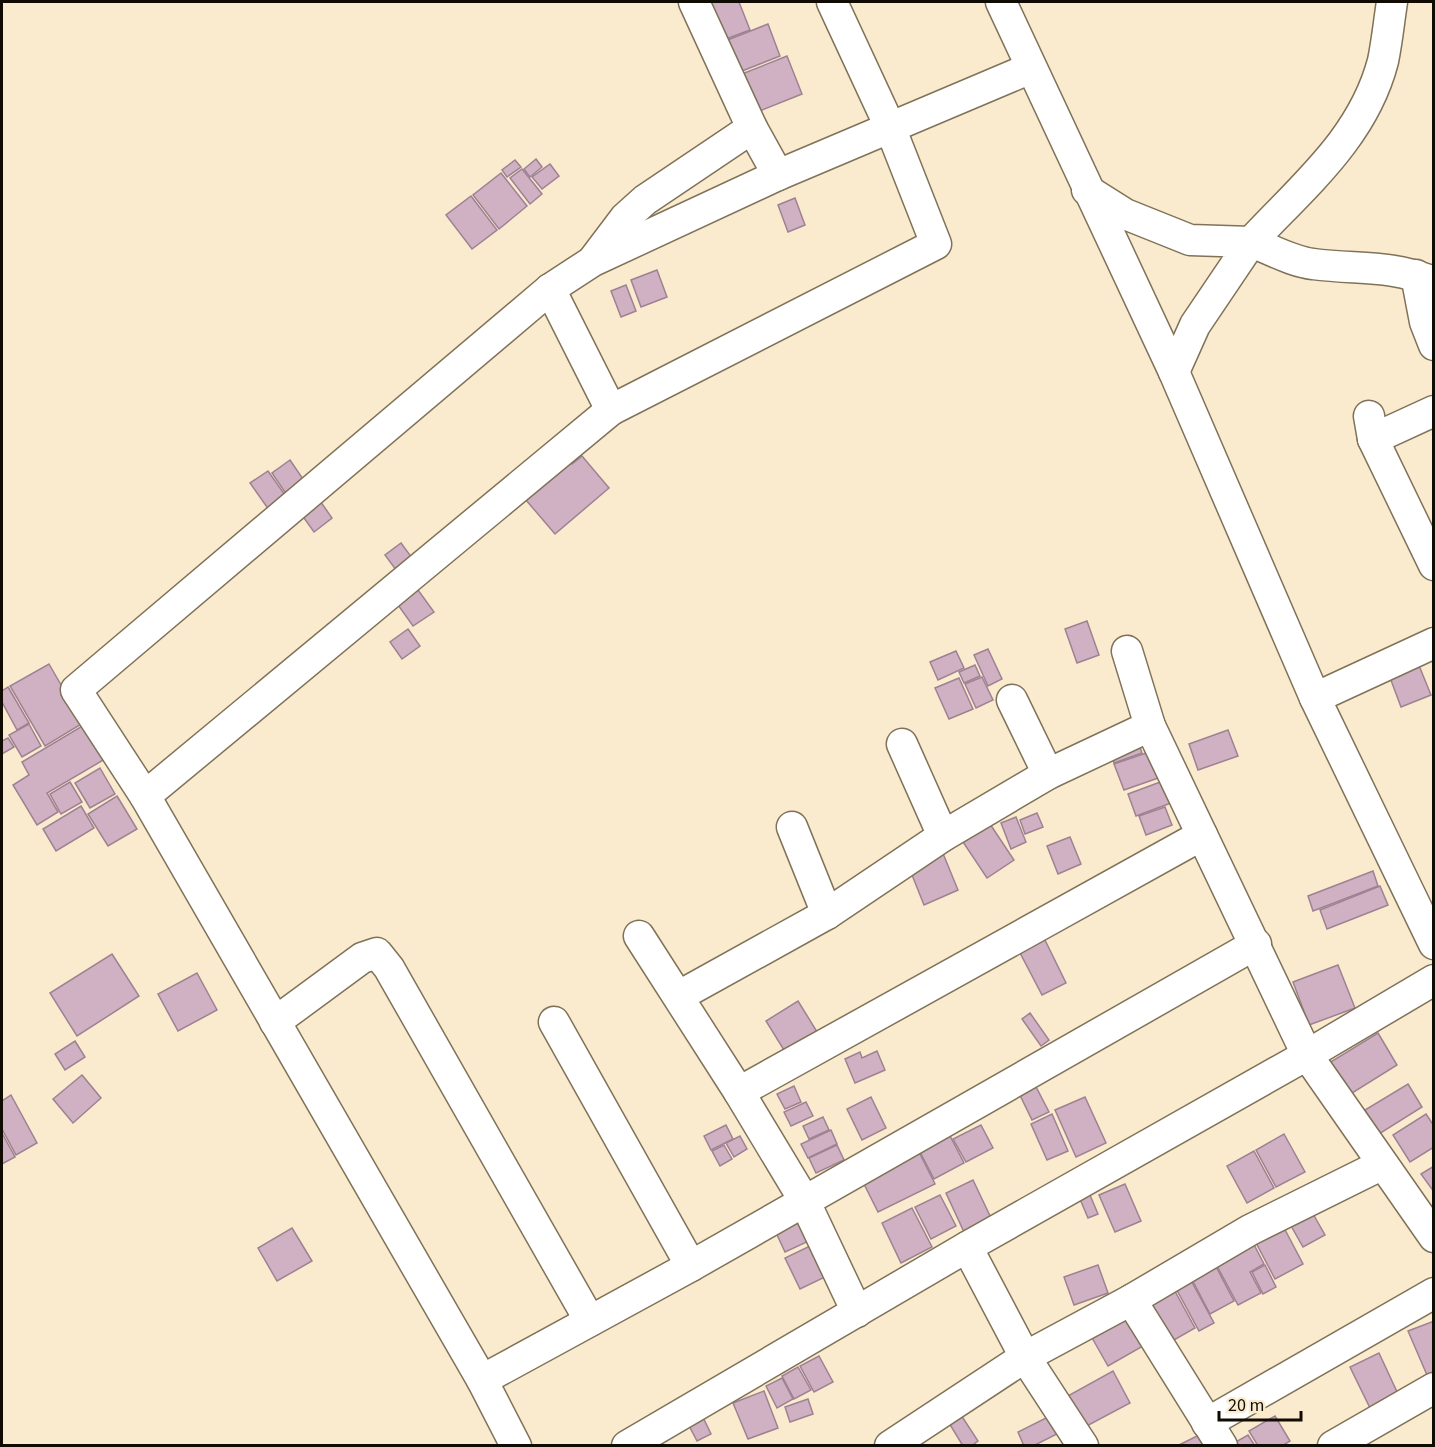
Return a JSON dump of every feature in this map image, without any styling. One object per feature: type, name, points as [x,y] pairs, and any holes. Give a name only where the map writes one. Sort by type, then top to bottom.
[{"type":"street","points":[[694,2],[752,128],[778,175]]},
{"type":"street","points":[[145,796],[610,410],[936,243],[890,127],[832,2]]},
{"type":"street","points":[[1001,2],[1086,190],[1174,372],[1315,698],[1434,944]]},
{"type":"street","points":[[1174,372],[1196,325],[1251,242],[1329,162],[1363,112],[1383,61],[1392,2]]},
{"type":"street","points":[[516,1446],[482,1380],[145,796],[76,690],[550,289],[593,261],[778,175],[1031,68]]},
{"type":"street","points":[[593,261],[625,218],[645,200],[752,128]]},
{"type":"street","points":[[1086,190],[1125,214],[1190,240],[1251,242],[1311,264],[1369,266],[1425,279],[1425,322],[1434,345]]},
{"type":"street","points":[[550,289],[610,410]]},
{"type":"street","points":[[1434,411],[1371,428],[1434,565]]},
{"type":"street","points":[[1315,698],[1434,643]]},
{"type":"street","points":[[1126,651],[1150,726],[1307,1055],[1381,1165],[1434,1237]]},
{"type":"street","points":[[1012,700],[1048,774]]},
{"type":"street","points":[[679,996],[827,914],[943,836],[1048,774],[1150,726]]},
{"type":"street","points":[[903,744],[943,836]]},
{"type":"street","points":[[792,827],[827,914]]},
{"type":"street","points":[[739,1092],[1202,835]]},
{"type":"street","points":[[639,936],[679,996],[804,1200],[857,1312]]},
{"type":"street","points":[[482,1380],[691,1266],[1256,944]]},
{"type":"street","points":[[275,1022],[362,958],[377,953],[389,968],[590,1321]]},
{"type":"street","points":[[627,1446],[967,1247],[1307,1055],[1434,980]]},
{"type":"street","points":[[554,1022],[691,1266]]},
{"type":"street","points":[[890,1446],[1025,1357],[1131,1300],[1250,1230],[1381,1165]]},
{"type":"street","points":[[967,1247],[1025,1357],[1083,1446]]},
{"type":"street","points":[[1131,1300],[1214,1434],[1434,1293]]},
{"type":"street","points":[[1333,1446],[1434,1388]]},
{"type":"building","points":[[703,2],[739,2],[750,30],[718,42]]},
{"type":"building","points":[[768,24],[780,56],[732,75],[720,43]]},
{"type":"building","points":[[787,56],[802,94],[752,114],[737,76]]},
{"type":"building","points":[[536,159],[542,167],[530,177],[524,169]]},
{"type":"building","points":[[515,160],[521,167],[507,177],[502,170]]},
{"type":"building","points":[[550,164],[559,176],[542,189],[532,177]]},
{"type":"building","points":[[522,169],[542,194],[530,204],[510,178]]},
{"type":"building","points":[[501,173],[527,206],[499,229],[473,195]]},
{"type":"building","points":[[471,196],[497,230],[472,249],[446,215]]},
{"type":"building","points":[[795,198],[805,225],[788,232],[778,205]]},
{"type":"building","points":[[657,270],[667,297],[641,307],[631,280]]},
{"type":"building","points":[[626,285],[636,311],[621,317],[611,291]]},
{"type":"building","points":[[564,455],[572,464],[582,456],[609,488],[555,534],[520,493]]},
{"type":"building","points":[[290,460],[307,485],[289,498],[272,473]]},
{"type":"building","points":[[268,471],[292,505],[274,517],[250,483]]},
{"type":"building","points":[[318,498],[332,518],[314,532],[299,511]]},
{"type":"building","points":[[401,543],[415,562],[399,574],[385,555]]},
{"type":"building","points":[[418,590],[434,612],[413,626],[398,605]]},
{"type":"building","points":[[1087,621],[1099,655],[1077,663],[1065,629]]},
{"type":"building","points":[[408,629],[420,646],[402,659],[390,642]]},
{"type":"building","points":[[988,649],[1002,679],[988,686],[974,655]]},
{"type":"building","points":[[956,651],[964,668],[938,680],[930,662]]},
{"type":"building","points":[[1418,663],[1431,695],[1401,707],[1389,675]]},
{"type":"building","points":[[49,664],[83,723],[45,746],[10,686]]},
{"type":"building","points":[[975,665],[980,676],[964,683],[959,672]]},
{"type":"building","points":[[982,677],[993,700],[976,708],[965,684]]},
{"type":"building","points":[[959,678],[973,709],[949,719],[935,688]]},
{"type":"building","points":[[8,687],[29,723],[17,730],[2,702],[2,691]]},
{"type":"building","points":[[29,724],[41,746],[22,757],[9,735]]},
{"type":"building","points":[[84,725],[105,759],[47,793],[58,812],[37,825],[13,785],[29,775],[22,762]]},
{"type":"building","points":[[1228,730],[1238,756],[1198,770],[1189,744]]},
{"type":"building","points":[[8,738],[14,747],[2,754],[2,741]]},
{"type":"building","points":[[1137,739],[1142,753],[1114,763],[1110,749]]},
{"type":"building","points":[[1152,751],[1161,777],[1124,790],[1114,764]]},
{"type":"building","points":[[100,768],[115,794],[90,808],[75,783]]},
{"type":"building","points":[[1171,778],[1179,800],[1136,816],[1128,794]]},
{"type":"building","points":[[70,782],[82,802],[61,814],[50,794]]},
{"type":"building","points":[[117,796],[137,829],[108,846],[88,814]]},
{"type":"building","points":[[81,806],[94,828],[56,851],[43,829]]},
{"type":"building","points":[[1165,807],[1172,825],[1146,835],[1139,816]]},
{"type":"building","points":[[1037,813],[1043,827],[1025,834],[1020,820]]},
{"type":"building","points":[[1016,817],[1026,842],[1011,849],[1001,823]]},
{"type":"building","points":[[988,821],[1014,860],[987,878],[961,839]]},
{"type":"building","points":[[1070,837],[1081,864],[1058,874],[1047,846]]},
{"type":"building","points":[[942,851],[958,890],[924,905],[908,865]]},
{"type":"building","points":[[1373,871],[1378,886],[1313,911],[1308,896]]},
{"type":"building","points":[[1380,886],[1388,905],[1327,929],[1320,910]]},
{"type":"building","points":[[1043,936],[1066,983],[1042,995],[1018,949]]},
{"type":"building","points":[[112,954],[139,996],[77,1036],[50,993]]},
{"type":"building","points":[[1338,965],[1355,1008],[1309,1025],[1293,982]]},
{"type":"building","points":[[197,973],[217,1010],[178,1031],[158,994]]},
{"type":"building","points":[[798,1001],[819,1035],[787,1055],[766,1021]]},
{"type":"building","points":[[1030,1013],[1049,1040],[1041,1046],[1022,1019]]},
{"type":"building","points":[[1378,1033],[1397,1065],[1349,1095],[1329,1063]]},
{"type":"building","points":[[75,1041],[85,1057],[65,1070],[55,1054]]},
{"type":"building","points":[[877,1051],[885,1070],[855,1083],[845,1059],[860,1052],[862,1058]]},
{"type":"building","points":[[82,1075],[101,1098],[73,1123],[53,1099]]},
{"type":"building","points":[[1033,1081],[1049,1112],[1032,1120],[1017,1089]]},
{"type":"building","points":[[1408,1084],[1422,1107],[1379,1134],[1365,1110]]},
{"type":"building","points":[[794,1086],[801,1102],[785,1109],[777,1094]]},
{"type":"building","points":[[11,1095],[37,1143],[16,1155],[2,1129],[2,1101]]},
{"type":"building","points":[[871,1097],[886,1128],[862,1140],[847,1109]]},
{"type":"building","points":[[1085,1097],[1106,1143],[1076,1157],[1055,1110]]},
{"type":"building","points":[[806,1102],[813,1116],[791,1126],[784,1112]]},
{"type":"building","points":[[1052,1114],[1068,1151],[1047,1160],[1031,1124]]},
{"type":"building","points":[[1426,1114],[1434,1126],[1434,1147],[1410,1162],[1393,1135]]},
{"type":"building","points":[[823,1117],[829,1130],[809,1139],[803,1126]]},
{"type":"building","points":[[726,1125],[733,1139],[711,1150],[704,1136]]},
{"type":"building","points":[[981,1125],[993,1148],[966,1162],[953,1139]]},
{"type":"building","points":[[831,1130],[837,1144],[808,1158],[801,1144]]},
{"type":"building","points":[[948,1132],[964,1163],[934,1179],[918,1148]]},
{"type":"building","points":[[2,1133],[15,1157],[2,1164]]},
{"type":"building","points":[[1284,1134],[1305,1172],[1276,1187],[1256,1150]]},
{"type":"building","points":[[740,1136],[747,1149],[734,1157],[726,1143]]},
{"type":"building","points":[[724,1145],[732,1159],[720,1166],[712,1151]]},
{"type":"building","points":[[837,1145],[844,1160],[816,1173],[809,1158]]},
{"type":"building","points":[[1254,1151],[1274,1188],[1247,1203],[1227,1166]]},
{"type":"building","points":[[919,1152],[935,1184],[878,1212],[862,1180]]},
{"type":"building","points":[[1434,1166],[1434,1192],[1421,1174]]},
{"type":"building","points":[[973,1180],[991,1218],[964,1232],[946,1193]]},
{"type":"building","points":[[1125,1184],[1141,1221],[1115,1232],[1099,1195]]},
{"type":"building","points":[[1087,1188],[1098,1214],[1088,1218],[1077,1192]]},
{"type":"building","points":[[940,1195],[956,1226],[931,1239],[915,1207]]},
{"type":"building","points":[[912,1208],[932,1247],[901,1263],[882,1223]]},
{"type":"building","points":[[1312,1212],[1325,1235],[1303,1247],[1290,1224]]},
{"type":"building","points":[[796,1213],[809,1241],[785,1252],[772,1224]]},
{"type":"building","points":[[1282,1224],[1303,1264],[1275,1279],[1254,1239]]},
{"type":"building","points":[[292,1228],[312,1261],[277,1281],[258,1248]]},
{"type":"building","points":[[1249,1235],[1264,1264],[1250,1272],[1261,1293],[1238,1305],[1211,1255]]},
{"type":"building","points":[[810,1246],[825,1277],[800,1289],[785,1258]]},
{"type":"building","points":[[1211,1257],[1234,1301],[1210,1314],[1187,1270]]},
{"type":"building","points":[[1098,1265],[1108,1293],[1074,1305],[1064,1277]]},
{"type":"building","points":[[1265,1265],[1276,1287],[1263,1294],[1252,1272]]},
{"type":"building","points":[[1187,1273],[1214,1323],[1199,1331],[1172,1281]]},
{"type":"building","points":[[1170,1282],[1195,1328],[1167,1344],[1142,1298]]},
{"type":"building","points":[[1134,1313],[1150,1342],[1108,1366],[1087,1329]]},
{"type":"building","points":[[1434,1321],[1434,1372],[1427,1375],[1408,1331]]},
{"type":"building","points":[[1379,1353],[1398,1394],[1370,1408],[1350,1367]]},
{"type":"building","points":[[819,1356],[833,1382],[814,1392],[800,1366]]},
{"type":"building","points":[[798,1367],[811,1390],[794,1399],[782,1376]]},
{"type":"building","points":[[1113,1371],[1130,1403],[1083,1428],[1066,1397]]},
{"type":"building","points":[[782,1378],[793,1399],[777,1408],[766,1386]]},
{"type":"building","points":[[764,1391],[778,1428],[748,1439],[733,1403]]},
{"type":"building","points":[[808,1399],[813,1414],[790,1422],[785,1407]]},
{"type":"building","points":[[699,1409],[711,1434],[697,1441],[684,1416]]},
{"type":"building","points":[[961,1415],[978,1441],[971,1446],[963,1446],[949,1423]]},
{"type":"building","points":[[1050,1416],[1059,1433],[1033,1446],[1024,1446],[1018,1432]]},
{"type":"building","points":[[1275,1416],[1290,1441],[1282,1446],[1258,1446],[1249,1431]]},
{"type":"building","points":[[1209,1430],[1216,1446],[1177,1446]]},
{"type":"building","points":[[1248,1435],[1255,1446],[1236,1446],[1234,1443]]}]
